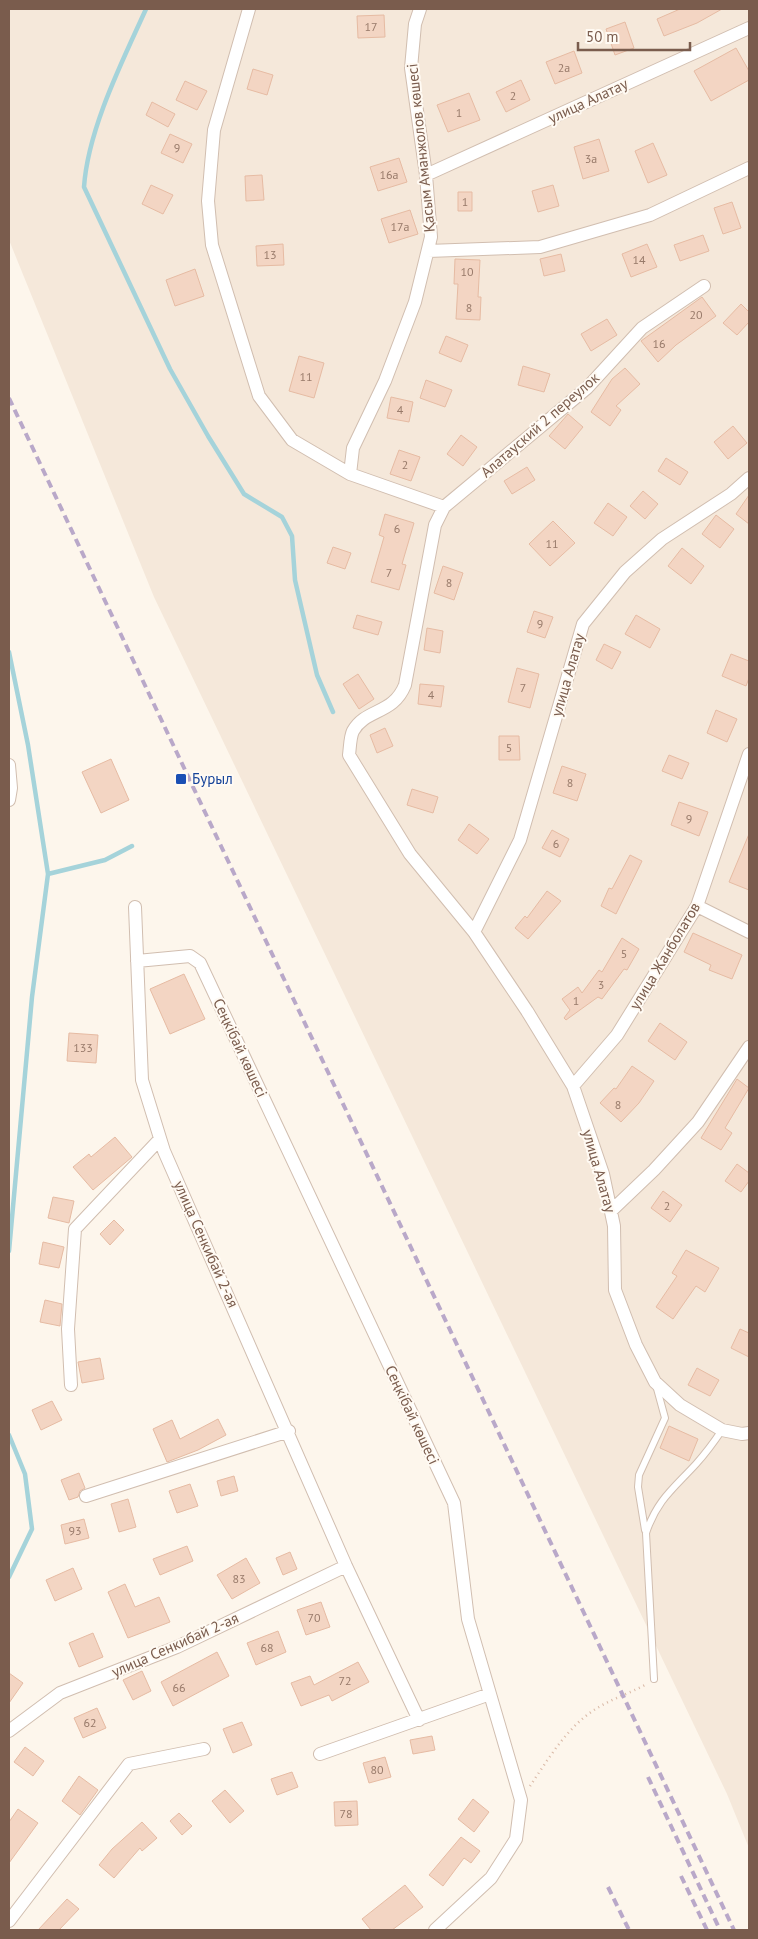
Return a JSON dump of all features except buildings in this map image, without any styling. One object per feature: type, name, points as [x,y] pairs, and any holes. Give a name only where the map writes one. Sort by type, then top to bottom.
[{"type":"street","points":[[249,9],[214,130],[208,201],[212,245],[259,396],[292,440],[350,474],[444,507]]},
{"type":"street","name":"Қасым Аманжолов көшесі","points":[[350,474],[353,448],[384,381],[415,302],[431,237],[426,174],[411,68],[415,24],[420,9]]},
{"type":"street","name":"улица Алатау","points":[[426,174],[749,28]]},
{"type":"street","points":[[428,251],[540,247],[650,215],[749,168]]},
{"type":"street","name":"Алатауский 2 переулок","points":[[444,507],[587,388],[642,328],[704,286]]},
{"type":"street","name":"улица Алатау","points":[[474,932],[520,840],[583,624],[632,565],[662,539],[731,494],[749,478]]},
{"type":"street","name":"улица Алатау","points":[[444,507],[435,525],[405,685],[394,704],[365,718],[353,732],[349,755],[410,854],[474,932],[527,1011],[572,1086],[603,1174],[611,1211],[614,1226],[615,1290],[636,1345],[655,1382],[680,1405],[722,1430],[742,1434],[749,1433]]},
{"type":"street","name":"улица Жанболатов","points":[[572,1086],[616,1035],[697,906],[749,754]]},
{"type":"street","points":[[9,765],[11,788],[9,800]]},
{"type":"street","points":[[697,906],[749,932]]},
{"type":"street","name":"улица Сенкибай 2-ая","points":[[135,907],[142,1080],[160,1138],[289,1431],[346,1566],[419,1720]]},
{"type":"street","name":"Сеңкібай көшесі","points":[[137,961],[190,956],[200,963],[454,1503],[468,1619],[521,1800],[516,1839],[492,1878],[435,1930]]},
{"type":"street","points":[[611,1211],[654,1170],[698,1122],[749,1047]]},
{"type":"street","points":[[71,1385],[68,1329],[75,1228],[160,1138]]},
{"type":"street","points":[[86,1496],[289,1431]]},
{"type":"street","name":"улица Сенкибай 2-ая","points":[[9,1731],[60,1694],[177,1647],[346,1566]]},
{"type":"street","points":[[320,1754],[490,1694]]},
{"type":"street","points":[[9,1921],[129,1764],[204,1749]]},
{"type":"lane","points":[[654,1679],[646,1533],[638,1487],[639,1474],[665,1418],[655,1382]]},
{"type":"lane","points":[[646,1533],[653,1512],[662,1499],[698,1463],[722,1430]]},
{"type":"path","points":[[521,1800],[553,1752],[583,1719],[598,1707],[654,1679]]},
{"type":"shaded area","points":[[9,9],[749,9],[749,1848],[727,1794],[154,597],[9,240]]},
{"type":"waterway","points":[[146,9],[117,73],[99,119],[92,142],[84,187],[170,369],[208,436],[244,494],[282,517],[292,536],[295,580],[317,675],[333,712]]},
{"type":"waterway","points":[[9,652],[28,745],[48,874],[32,997],[9,1251]]},
{"type":"waterway","points":[[48,874],[105,860],[132,846]]},
{"type":"waterway","points":[[9,1435],[25,1474],[32,1529],[9,1577]]},
{"type":"railway","points":[[9,398],[734,1930]]},
{"type":"railway","points":[[648,1777],[720,1930]]},
{"type":"railway","points":[[681,1876],[707,1930]]},
{"type":"railway","points":[[608,1887],[629,1930]]},
{"type":"place","name":"Бурыл","points":[[181,779]]}]
